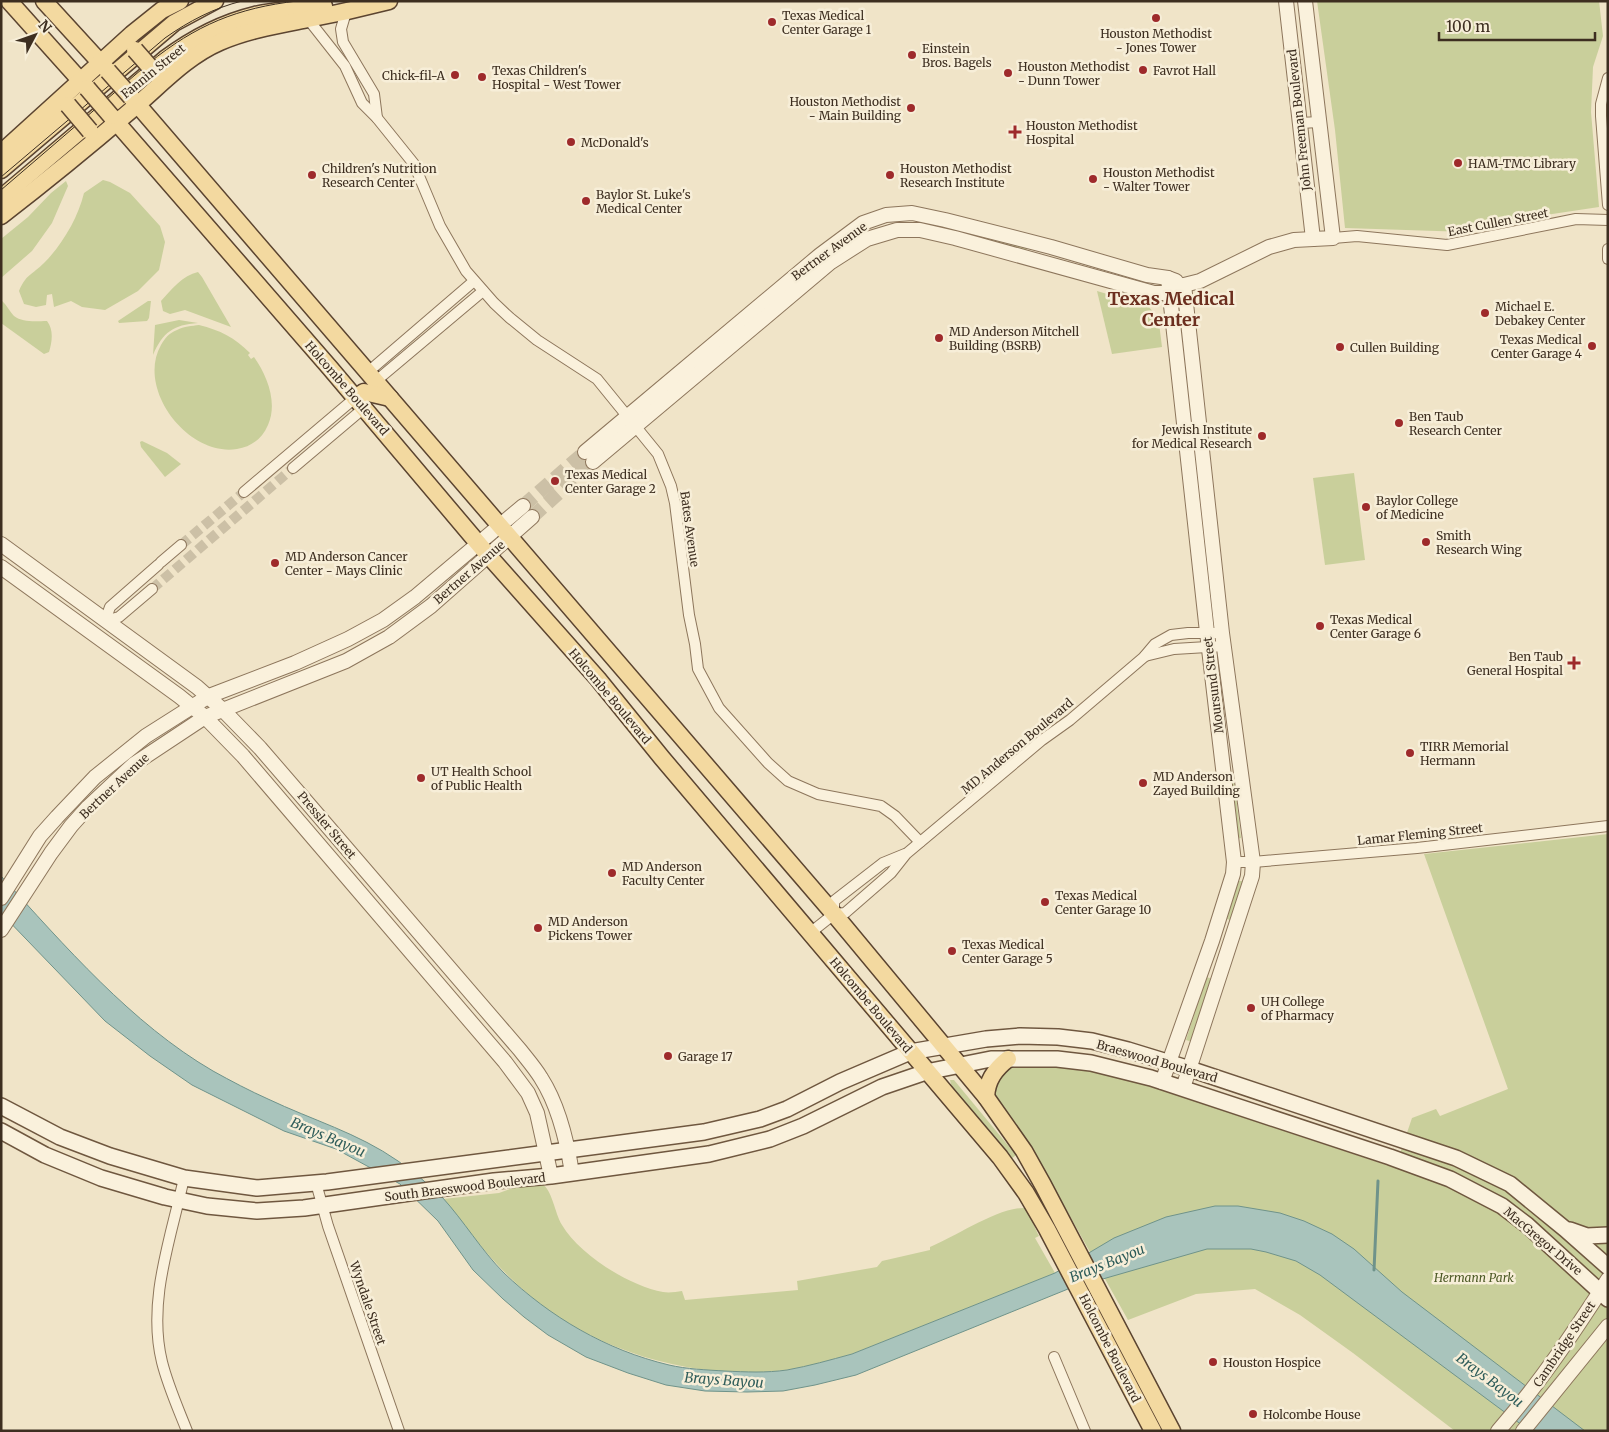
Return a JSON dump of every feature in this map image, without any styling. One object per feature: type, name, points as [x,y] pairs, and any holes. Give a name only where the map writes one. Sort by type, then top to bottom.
[{"type":"main road","name":"Holcombe Boulevard","points":[[9,1],[114,119],[330,368],[483,549],[598,679],[662,758],[1000,1158],[1026,1193],[1048,1229],[1153,1431]]},
{"type":"main road","name":"Holcombe Boulevard","points":[[44,1],[135,101],[505,530],[834,914],[986,1097],[1024,1152],[1063,1222],[1172,1431]]},
{"type":"main road","points":[[1,153],[47,112],[105,67],[132,34],[162,10],[180,1]]},
{"type":"main road","name":"Fannin Street","points":[[1,170],[174,23],[215,1]]},
{"type":"main road","name":"Fannin Street","points":[[1,198],[181,46],[203,34],[233,21],[256,14],[365,1]]},
{"type":"main road","points":[[1,216],[83,152],[114,119],[162,75],[218,43],[247,32],[346,12],[389,1]]},
{"type":"main road","points":[[132,34],[135,50],[162,75]]},
{"type":"main road","points":[[47,112],[68,105],[90,131],[83,152]]},
{"type":"main road","points":[[330,368],[350,380],[372,376]]},
{"type":"main road","points":[[360,403],[364,392],[390,398]]},
{"type":"main road","points":[[598,679],[618,663]]},
{"type":"main road","name":"Braeswood Boulevard","points":[[910,1052],[1006,1037],[1058,1037],[1101,1043],[1190,1069],[1397,1138]]},
{"type":"main road","name":"South Braeswood Boulevard","points":[[1,1106],[60,1137],[110,1156],[184,1178],[257,1188],[321,1183],[704,1132],[760,1119],[790,1108],[840,1082],[910,1052]]},
{"type":"main road","name":"Braeswood Boulevard","points":[[926,1072],[958,1064],[991,1059],[1057,1059],[1091,1063],[1128,1071],[1183,1088],[1390,1157]]},
{"type":"main road","points":[[986,1097],[986,1090],[994,1072],[1008,1059]]},
{"type":"main road","name":"South Braeswood Boulevard","points":[[1,1131],[45,1155],[101,1178],[179,1201],[257,1211],[322,1206],[709,1154],[770,1139],[803,1126],[882,1087],[926,1072]]},
{"type":"main road","name":"MacGregor Drive","points":[[1397,1138],[1456,1158],[1510,1184],[1608,1267]]},
{"type":"main road","points":[[45,1155],[53,1145],[83,1154],[110,1156]]},
{"type":"main road","name":"MacGregor Drive","points":[[1390,1157],[1450,1179],[1502,1206],[1605,1290]]},
{"type":"main road","points":[[1565,1229],[1587,1236],[1608,1235]]},
{"type":"street","name":"John Freeman Boulevard","points":[[1286,1],[1313,239]]},
{"type":"street","name":"John Freeman Boulevard","points":[[1305,1],[1333,238]]},
{"type":"street","points":[[346,12],[341,29],[343,42],[374,94],[377,118]]},
{"type":"street","name":"Bates Avenue","points":[[308,19],[345,66],[362,103],[377,118],[414,164],[440,226],[474,281],[510,318],[537,340],[597,379],[658,454],[671,486],[698,669],[719,708],[768,763],[788,781],[818,794],[881,806],[895,816],[920,842]]},
{"type":"street","points":[[1608,78],[1601,104],[1608,205]]},
{"type":"street","points":[[1300,123],[1319,122]]},
{"type":"street","name":"Bertner Avenue","points":[[632,421],[820,255],[863,223],[886,215],[912,213],[945,220],[1051,247],[1147,275],[1168,278],[1184,285]]},
{"type":"street","name":"East Cullen Street","points":[[1333,238],[1357,236],[1447,245],[1576,219],[1608,220]]},
{"type":"street","name":"Bertner Avenue","points":[[589,457],[831,262],[867,239],[896,230],[920,230],[946,236],[1154,293],[1169,293]]},
{"type":"street","points":[[1169,293],[1184,285],[1200,281],[1269,247],[1294,240],[1333,238]]},
{"type":"street","points":[[1608,249],[1608,259]]},
{"type":"street","name":"Moursund Street","points":[[1162,1082],[1212,941],[1233,874],[1234,862],[1168,278]]},
{"type":"street","points":[[372,376],[474,281]]},
{"type":"street","name":"Moursund Street","points":[[1183,1088],[1252,876],[1253,862],[1223,640],[1184,285]]},
{"type":"street","points":[[372,376],[483,291]]},
{"type":"street","points":[[244,492],[318,430],[360,403]]},
{"type":"street","points":[[293,468],[327,440],[360,403]]},
{"type":"street","points":[[318,430],[327,440]]},
{"type":"street","name":"Bertner Avenue","points":[[1,898],[40,836],[95,777],[146,736],[209,696],[348,639],[383,620],[483,549],[527,512]]},
{"type":"street","points":[[94,635],[105,621],[110,607],[181,545]]},
{"type":"street","name":"Pressler Street","points":[[3,548],[209,696],[260,748],[520,1050],[541,1077],[554,1101],[568,1150],[572,1173]]},
{"type":"street","name":"Bertner Avenue","points":[[1,930],[60,841],[88,807],[149,753],[205,717],[346,661],[389,637],[431,606],[483,549]]},
{"type":"street","name":"Pressler Street","points":[[1,567],[192,706],[243,756],[505,1062],[528,1093],[537,1113],[551,1176]]},
{"type":"street","points":[[105,621],[119,617],[152,589]]},
{"type":"street","name":"MD Anderson Boulevard","points":[[810,933],[834,914],[845,913],[891,873],[906,854],[1144,657],[1155,644],[1171,635],[1207,632],[1223,640]]},
{"type":"street","name":"MD Anderson Boulevard","points":[[1144,657],[1174,649],[1209,647],[1223,640]]},
{"type":"street","points":[[318,652],[326,669]]},
{"type":"street","points":[[95,777],[107,789]]},
{"type":"street","points":[[297,818],[311,807]]},
{"type":"street","name":"Lamar Fleming Street","points":[[1234,862],[1417,848],[1608,826]]},
{"type":"street","name":"MD Anderson Boulevard","points":[[834,914],[834,901],[883,863],[906,854]]},
{"type":"street","points":[[394,934],[408,921]]},
{"type":"street","points":[[410,952],[424,940]]},
{"type":"street","points":[[505,1062],[520,1050]]},
{"type":"street","points":[[184,1178],[163,1268],[157,1323],[162,1361],[170,1388],[187,1431]]},
{"type":"street","name":"Wyndale Street","points":[[321,1183],[322,1206],[399,1431]]},
{"type":"street","name":"Cambridge Street","points":[[1498,1431],[1527,1398],[1605,1290]]},
{"type":"street","name":"Cambridge Street","points":[[1523,1431],[1608,1326]]},
{"type":"street","points":[[1054,1358],[1086,1431]]},
{"type":"green space","points":[[1317,1],[1599,1],[1603,36],[1593,67],[1591,112],[1599,207],[1539,216],[1467,232],[1345,228],[1335,130]]},
{"type":"green space","points":[[103,180],[130,193],[160,226],[165,242],[159,270],[138,291],[105,310],[82,307],[71,301],[54,307],[52,294],[47,295],[46,305],[36,307],[24,304],[19,291],[24,281],[51,256],[63,240],[78,212],[84,193]]},
{"type":"green space","points":[[66,181],[68,186],[52,223],[32,251],[1,278],[1,239],[28,217],[51,193]]},
{"type":"green space","points":[[929,221],[1027,248],[1026,252],[928,225]]},
{"type":"green space","points":[[198,272],[231,327],[185,310],[170,314],[163,311],[161,301],[187,276]]},
{"type":"green space","points":[[1097,291],[1148,306],[1155,314],[1159,323],[1162,347],[1112,354]]},
{"type":"green space","points":[[1,300],[14,316],[22,320],[47,321],[52,332],[49,352],[44,354],[1,323]]},
{"type":"green space","points":[[148,301],[151,301],[147,321],[119,323],[118,321]]},
{"type":"green space","points":[[179,320],[198,323],[175,328],[170,331],[165,335],[153,355],[155,325]]},
{"type":"green space","points":[[199,325],[214,329],[239,343],[250,353],[248,355],[251,359],[254,357],[267,381],[270,389],[271,416],[263,434],[255,442],[247,446],[237,449],[219,449],[201,442],[185,431],[171,417],[161,399],[155,381],[155,362],[161,345],[167,336],[174,331]]},
{"type":"green space","points":[[142,441],[167,453],[181,464],[165,477],[141,447],[140,442]]},
{"type":"green space","points":[[1354,473],[1365,560],[1325,565],[1313,478]]},
{"type":"green space","points":[[1234,780],[1241,838],[1236,839],[1230,781]]},
{"type":"green space","name":"Hermann Park","points":[[1608,834],[1608,1431],[1455,1431],[1300,1315],[1255,1289],[1196,1294],[1128,1320],[1034,1152],[994,1097],[993,1087],[1008,1068],[1016,1066],[1062,1067],[1103,1073],[1149,1086],[1395,1168],[1412,1118],[1436,1109],[1440,1116],[1508,1089],[1424,854]]},
{"type":"green space","points":[[1238,881],[1242,881],[1243,886],[1233,921],[1227,919]]},
{"type":"green space","points":[[1206,977],[1213,979],[1192,1042],[1186,1040]]},
{"type":"green space","points":[[950,1080],[954,1080],[1016,1155],[1010,1160],[952,1089]]},
{"type":"green space","points":[[542,1184],[551,1196],[562,1225],[580,1247],[592,1257],[621,1276],[650,1289],[665,1292],[682,1291],[685,1300],[798,1290],[797,1281],[877,1267],[882,1261],[930,1250],[930,1247],[991,1217],[1015,1209],[1026,1208],[1039,1236],[1035,1238],[1055,1273],[852,1354],[819,1363],[786,1370],[753,1373],[684,1367],[616,1347],[584,1332],[554,1314],[504,1272],[443,1199],[499,1193],[515,1187]]},
{"type":"water","name":"Brays Bayou","points":[[1,876],[100,982],[127,1007],[183,1052],[241,1086],[367,1142],[383,1151],[421,1178],[442,1197],[504,1273],[540,1304],[601,1341],[646,1359],[682,1367],[748,1372],[787,1370],[820,1363],[852,1354],[1055,1273],[1114,1238],[1166,1217],[1215,1206],[1238,1206],[1280,1213],[1304,1221],[1332,1234],[1354,1249],[1402,1292],[1585,1431],[1530,1431],[1320,1275],[1296,1261],[1251,1249],[1207,1249],[1068,1289],[856,1375],[815,1385],[783,1391],[705,1391],[666,1385],[628,1373],[586,1357],[548,1335],[524,1317],[473,1270],[438,1221],[400,1184],[336,1149],[284,1131],[192,1085],[150,1056],[105,1021],[1,913]]},
{"type":"waterway","points":[[1374,1270],[1378,1181]]},
{"type":"tunnel","points":[[523,506],[585,452]]},
{"type":"tunnel","points":[[532,517],[593,462]]},
{"type":"tunnel","points":[[152,589],[293,468]]},
{"type":"tunnel","points":[[181,545],[244,492]]},
{"type":"tram line","points":[[1,177],[165,38],[202,16],[242,1]]},
{"type":"tram line","points":[[1,190],[149,63],[184,38],[218,20],[236,14],[255,8],[297,1]]},
{"type":"place","name":"Houston Methodist - Jones Tower","points":[[1156,18]]},
{"type":"place","name":"Texas Medical Center Garage 1","points":[[772,22]]},
{"type":"place","name":"Einstein Bros. Bagels","points":[[912,55]]},
{"type":"place","name":"Favrot Hall","points":[[1143,70]]},
{"type":"place","name":"Houston Methodist - Dunn Tower","points":[[1008,73]]},
{"type":"place","name":"Chick-fil-A","points":[[455,75]]},
{"type":"place","name":"Texas Children's Hospital - West Tower","points":[[482,77]]},
{"type":"place","name":"Houston Methodist - Main Building","points":[[911,108]]},
{"type":"place","name":"Houston Methodist Hospital","points":[[1015,132]]},
{"type":"place","name":"McDonald's","points":[[571,142]]},
{"type":"place","name":"HAM-TMC Library","points":[[1458,163]]},
{"type":"place","name":"Children's Nutrition Research Center","points":[[312,175]]},
{"type":"place","name":"Houston Methodist Research Institute","points":[[890,175]]},
{"type":"place","name":"Houston Methodist - Walter Tower","points":[[1093,179]]},
{"type":"place","name":"Baylor St. Luke's Medical Center","points":[[586,201]]},
{"type":"place","name":"Michael E. Debakey Center","points":[[1485,313]]},
{"type":"place","name":"MD Anderson Mitchell Building (BSRB)","points":[[939,338]]},
{"type":"place","name":"Texas Medical Center Garage 4","points":[[1592,346]]},
{"type":"place","name":"Cullen Building","points":[[1340,347]]},
{"type":"place","name":"Ben Taub Research Center","points":[[1399,423]]},
{"type":"place","name":"Jewish Institute for Medical Research","points":[[1262,436]]},
{"type":"place","name":"Texas Medical Center Garage 2","points":[[555,481]]},
{"type":"place","name":"Baylor College of Medicine","points":[[1366,507]]},
{"type":"place","name":"Smith Research Wing","points":[[1426,542]]},
{"type":"place","name":"MD Anderson Cancer Center - Mays Clinic","points":[[275,563]]},
{"type":"place","name":"Texas Medical Center Garage 6","points":[[1320,626]]},
{"type":"place","name":"Ben Taub General Hospital","points":[[1574,663]]},
{"type":"place","name":"TIRR Memorial Hermann","points":[[1410,753]]},
{"type":"place","name":"UT Health School of Public Health","points":[[421,778]]},
{"type":"place","name":"MD Anderson Zayed Building","points":[[1143,783]]},
{"type":"place","name":"MD Anderson Faculty Center","points":[[612,873]]},
{"type":"place","name":"Texas Medical Center Garage 10","points":[[1045,902]]},
{"type":"place","name":"MD Anderson Pickens Tower","points":[[538,928]]},
{"type":"place","name":"Texas Medical Center Garage 5","points":[[952,951]]},
{"type":"place","name":"UH College of Pharmacy","points":[[1251,1008]]},
{"type":"place","name":"Garage 17","points":[[668,1056]]},
{"type":"place","name":"Houston Hospice","points":[[1213,1362]]},
{"type":"place","name":"Holcombe House","points":[[1253,1414]]},
{"type":"district","name":"Texas Medical Center","points":[[1171,308]]}]
